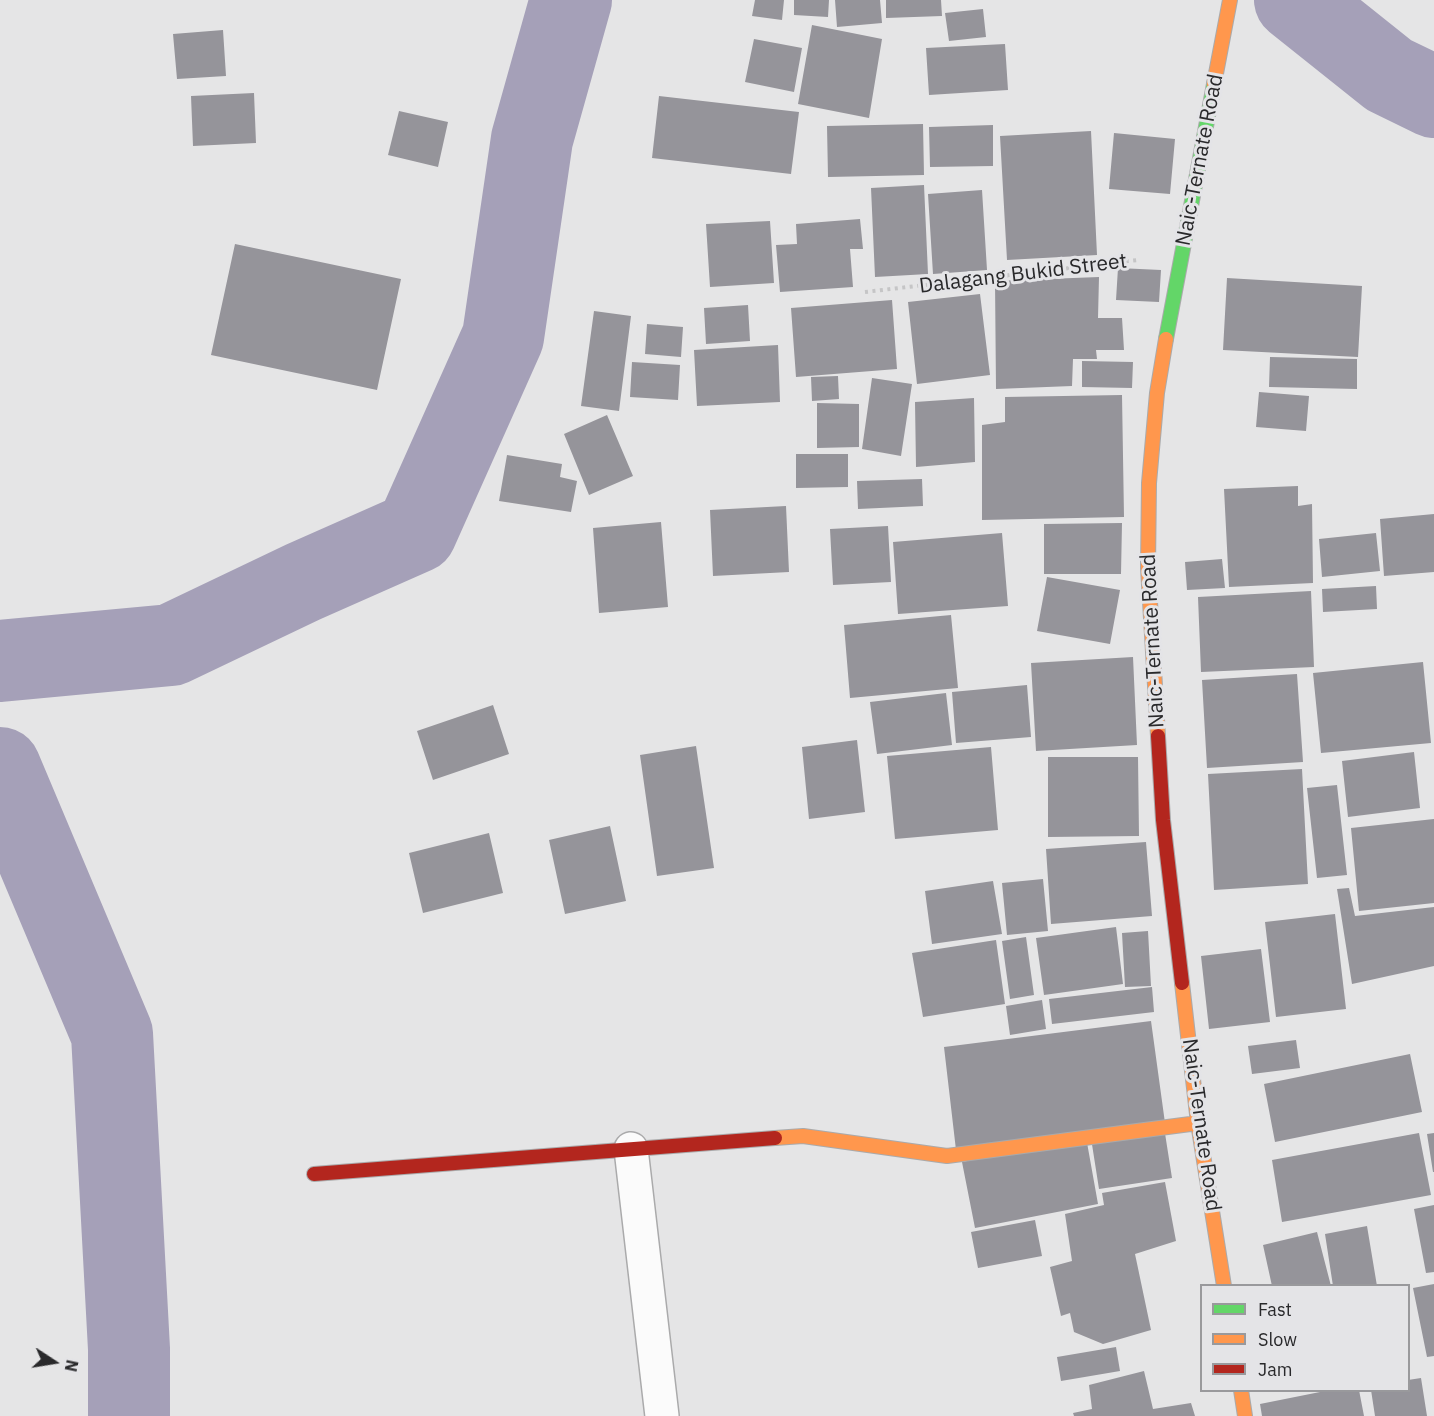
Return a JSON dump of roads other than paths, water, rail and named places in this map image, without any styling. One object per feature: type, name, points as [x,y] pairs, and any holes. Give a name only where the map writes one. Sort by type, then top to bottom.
[{"type":"main road","name":"Naic-Ternate Road","points":[[1224,1284],[1198,1123],[1163,820],[1148,568],[1149,483],[1157,393],[1230,0]]},
{"type":"main road","points":[[314,1174],[803,1136],[947,1156],[1198,1123]]},
{"type":"main road","points":[[1241,1392],[1245,1416]]},
{"type":"street","points":[[631,1149],[662,1416]]},
{"type":"waterway","points":[[0,661],[171,645],[303,582],[416,532],[503,337],[532,139],[571,0]]},
{"type":"waterway","points":[[1295,0],[1389,75],[1434,97]]},
{"type":"waterway","points":[[0,768],[112,1034],[129,1349],[129,1416]]}]
